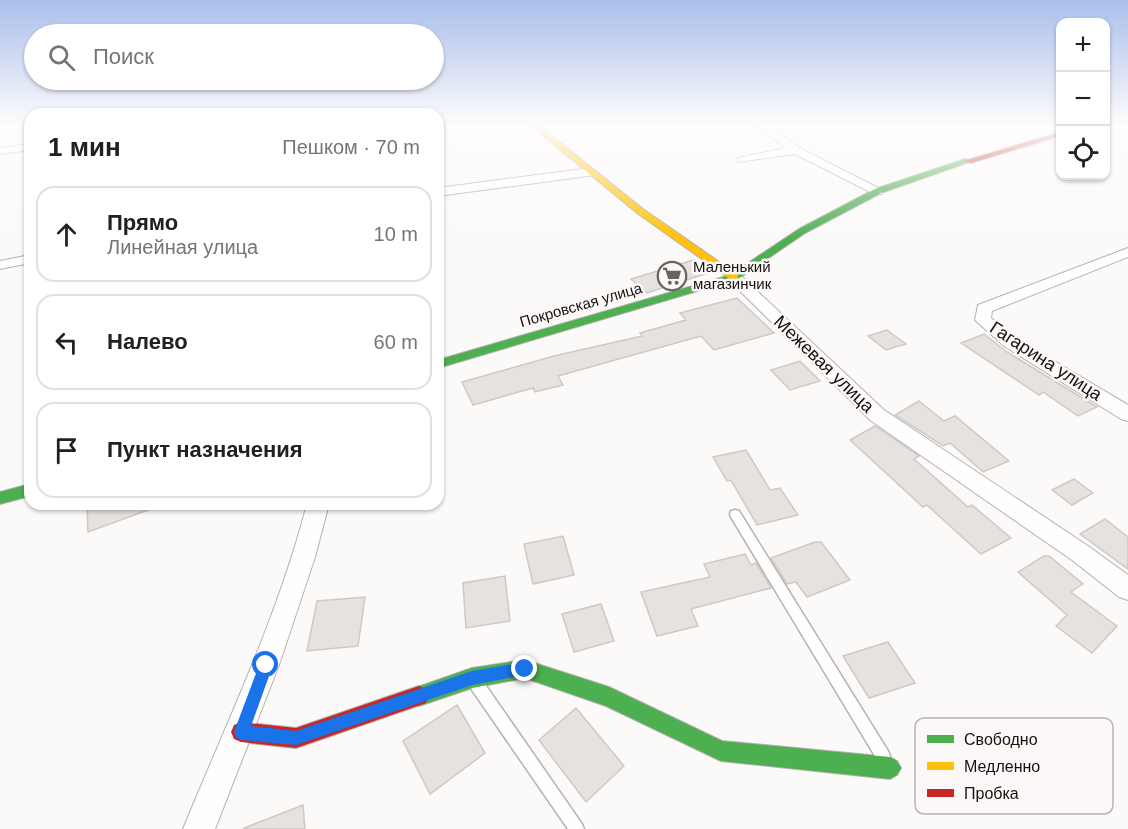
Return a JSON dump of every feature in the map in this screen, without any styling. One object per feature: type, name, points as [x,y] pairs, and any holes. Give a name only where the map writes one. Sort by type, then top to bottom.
[{"type":"street","name":"Межевая улица","points":[[579,163],[640,211],[734,277],[877,415],[1080,553],[1128,589]]},
{"type":"street","points":[[821,163],[878,191]]},
{"type":"street","name":"Покровская улица","points":[[444,362],[734,277],[802,231],[878,191],[963,163]]},
{"type":"street","points":[[444,191],[591,172]]},
{"type":"street","name":"Гагарина улица","points":[[1128,252],[984,308],[982,320],[1010,342],[1128,414]]},
{"type":"street","points":[[0,266],[24,260]]},
{"type":"street","points":[[0,498],[24,491]]},
{"type":"street","points":[[200,829],[241,732],[312,532],[317,510]]},
{"type":"street","points":[[241,732],[296,738],[472,678],[525,669],[609,697],[721,751],[890,768]]},
{"type":"lane","points":[[735,514],[890,768]]},
{"type":"lane","points":[[472,678],[578,829]]},
{"type":"building","name":"Маленький магазинчик","points":[[693,260],[711,272],[647,293],[631,279]]},
{"type":"building","points":[[737,298],[774,333],[714,350],[701,336],[558,376],[563,385],[535,392],[533,388],[473,405],[462,382],[554,356],[642,336],[640,333],[686,320],[680,313]]},
{"type":"building","points":[[887,330],[906,344],[886,350],[868,336]]},
{"type":"building","points":[[984,334],[1007,352],[1097,407],[1078,416],[1043,392],[1039,395],[961,343]]},
{"type":"building","points":[[800,361],[820,381],[790,390],[771,370]]},
{"type":"building","points":[[919,401],[944,421],[955,416],[1009,461],[983,472],[950,443],[943,446],[895,415]]},
{"type":"building","points":[[875,426],[919,456],[914,459],[968,507],[972,505],[1011,538],[981,554],[927,505],[923,507],[850,440]]},
{"type":"building","points":[[746,450],[770,490],[780,488],[798,515],[757,525],[731,480],[727,481],[713,457]]},
{"type":"building","points":[[1074,479],[1093,493],[1072,505],[1052,490]]},
{"type":"building","points":[[87,510],[148,510],[88,532]]},
{"type":"building","points":[[1105,519],[1128,537],[1128,569],[1080,534]]},
{"type":"building","points":[[563,536],[574,575],[533,584],[524,544]]},
{"type":"building","points":[[815,542],[821,542],[850,580],[807,597],[796,582],[787,584],[771,558]]},
{"type":"building","points":[[745,554],[751,565],[756,563],[771,588],[691,609],[698,626],[657,636],[641,592],[710,577],[704,564]]},
{"type":"building","points":[[1044,556],[1049,556],[1083,584],[1071,592],[1117,626],[1092,653],[1056,626],[1067,615],[1018,572]]},
{"type":"building","points":[[505,576],[510,621],[466,628],[463,583]]},
{"type":"building","points":[[365,597],[358,646],[307,651],[317,601]]},
{"type":"building","points":[[601,604],[614,641],[574,652],[562,614]]},
{"type":"building","points":[[888,642],[915,683],[869,698],[843,656]]},
{"type":"building","points":[[457,705],[485,753],[430,794],[403,741]]},
{"type":"building","points":[[576,708],[624,766],[586,802],[539,740]]},
{"type":"building","points":[[303,805],[305,829],[244,829],[244,828]]},
{"type":"traffic: fast","points":[[444,362],[734,277],[802,231],[878,191],[963,163]]},
{"type":"traffic: fast","points":[[0,498],[24,492]]},
{"type":"traffic: fast","points":[[419,696],[472,678],[525,669],[609,697],[721,751],[890,768]]},
{"type":"traffic: slow","points":[[580,163],[640,211],[734,277]]},
{"type":"traffic: jam","points":[[241,732],[296,738],[419,696]]},
{"type":"place","name":"Маленький магазинчик","points":[[672,276]]},
{"type":"route","points":[[266,665],[241,732],[296,738],[472,678],[525,669]]}]
